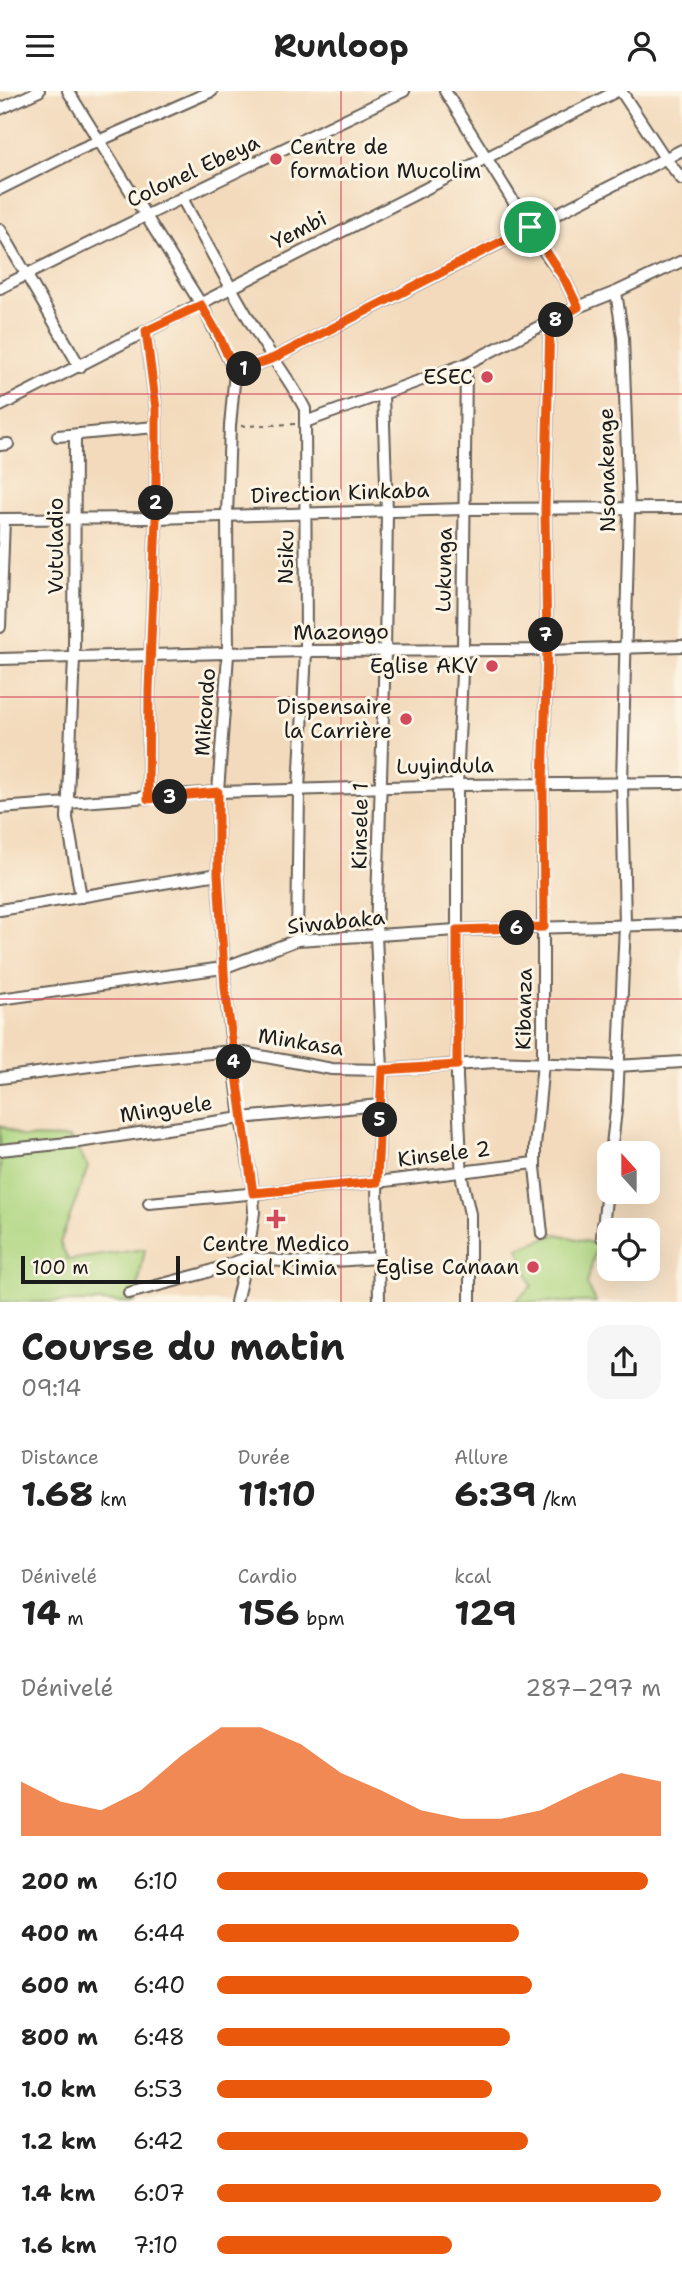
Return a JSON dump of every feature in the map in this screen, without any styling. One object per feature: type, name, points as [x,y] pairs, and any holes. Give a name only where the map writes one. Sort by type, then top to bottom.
[{"type":"street","points":[[0,109],[39,91]]},
{"type":"street","points":[[68,91],[201,305],[235,372],[274,358],[682,150]]},
{"type":"street","points":[[0,189],[100,140],[212,91]]},
{"type":"street","name":"Colonel Ebeya","points":[[0,288],[144,215],[404,91]]},
{"type":"street","points":[[445,91],[565,280],[578,307]]},
{"type":"street","points":[[619,91],[682,179]]},
{"type":"street","name":"Yembi","points":[[0,406],[619,91]]},
{"type":"street","name":"Nsiku","points":[[183,198],[230,287],[292,383],[305,409],[306,651],[299,790],[297,940]]},
{"type":"street","points":[[0,229],[80,367]]},
{"type":"street","points":[[306,422],[466,364],[578,307],[682,261]]},
{"type":"street","name":"Nsonakenge","points":[[612,1141],[617,1101],[625,925],[622,782],[629,510],[623,338],[617,292]]},
{"type":"street","name":"Kibanza","points":[[542,1234],[534,1163],[543,1063],[543,784],[547,650],[545,509],[550,323]]},
{"type":"street","points":[[146,331],[156,409],[156,519],[148,799]]},
{"type":"street","name":"Lukunga","points":[[466,364],[463,650],[457,785],[457,1065],[461,1172],[470,1214],[470,1302]]},
{"type":"street","name":"Mikondo","points":[[235,372],[230,426],[227,516],[228,655],[218,792],[218,874],[223,968],[254,1212],[247,1258],[236,1302]]},
{"type":"street","name":"Kinsele 1","points":[[379,1302],[377,1182],[382,1070],[376,935],[387,512],[383,395]]},
{"type":"street","points":[[58,436],[155,427]]},
{"type":"street","name":"Vutuladio","points":[[75,436],[74,658],[67,818],[81,897]]},
{"type":"street","name":"Direction Kinkaba","points":[[2,519],[156,519],[306,512],[464,509],[682,508]]},
{"type":"street","points":[[0,627],[2,519]]},
{"type":"street","name":"Mazongo","points":[[0,659],[306,651],[547,650],[682,646]]},
{"type":"street","name":"Luyindula","points":[[0,808],[218,792],[457,785],[682,783]]},
{"type":"street","points":[[0,910],[218,874]]},
{"type":"street","name":"Siwabaka","points":[[0,999],[223,968],[297,940],[457,930],[682,924]]},
{"type":"street","name":"Minkasa","points":[[0,1078],[135,1060],[233,1051],[332,1069],[382,1070],[496,1062],[617,1066],[682,1062]]},
{"type":"street","name":"Minguele","points":[[0,1150],[78,1142],[241,1118],[380,1105]]},
{"type":"street","name":"Kinsele 2","points":[[149,1203],[377,1182],[534,1163]]},
{"type":"street","points":[[129,1293],[201,1274],[247,1258],[306,1263],[378,1258]]},
{"type":"path","points":[[230,426],[293,425],[306,422]]},
{"type":"green space","points":[[0,1125],[22,1137],[70,1138],[88,1167],[60,1243],[68,1260],[145,1249],[135,1302],[0,1302]]},
{"type":"green space","points":[[557,1234],[597,1244],[587,1284],[596,1302],[514,1302],[532,1286],[518,1248]]},
{"type":"place","name":"Centre de formation Mucolim","points":[[276,159]]},
{"type":"place","name":"ESEC","points":[[487,377]]},
{"type":"place","name":"Eglise AKV","points":[[492,666]]},
{"type":"place","name":"Dispensaire la Carrière","points":[[406,719]]},
{"type":"place","name":"Centre Medico Social Kimia","points":[[276,1219]]},
{"type":"place","name":"Eglise Canaan","points":[[533,1267]]},
{"type":"route","points":[[530,227],[565,280],[578,307],[550,323],[545,509],[547,650],[543,784],[544,927],[457,930],[457,1065],[382,1070],[377,1182],[253,1193],[225,988],[218,874],[218,792],[148,799],[149,690],[156,519],[156,409],[146,331],[201,305],[235,372],[274,358],[530,227]]}]
